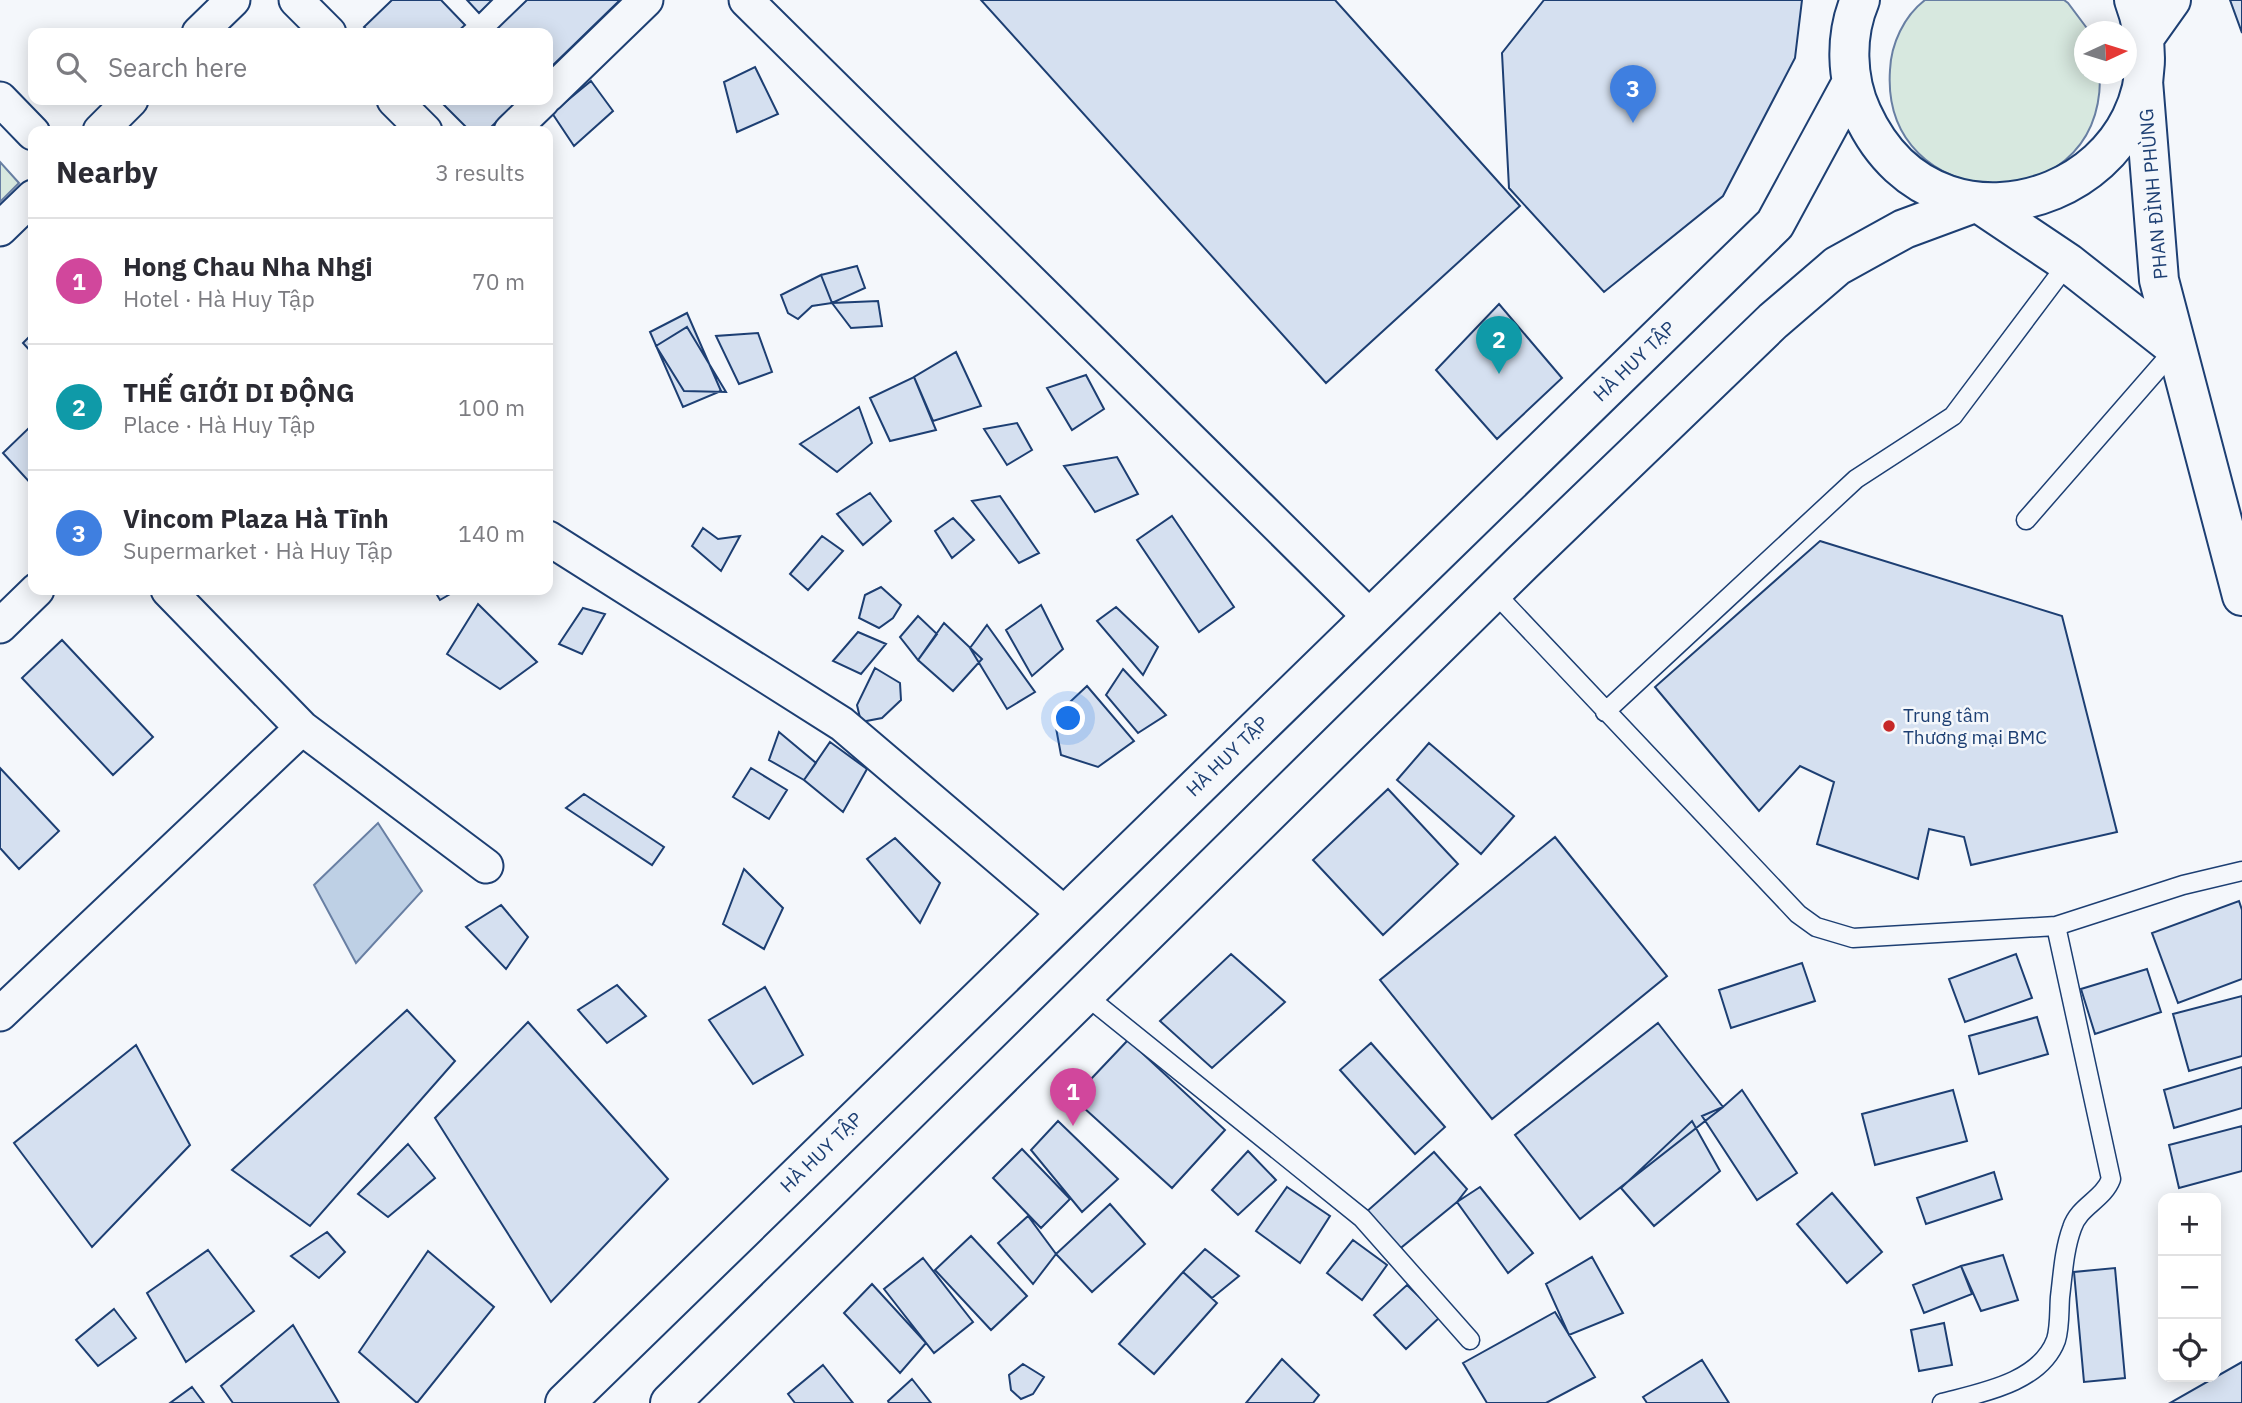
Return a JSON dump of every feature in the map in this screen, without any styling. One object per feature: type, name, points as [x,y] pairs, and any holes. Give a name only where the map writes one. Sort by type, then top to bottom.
[{"type":"main road","points":[[1857,3],[1849,57],[1852,82],[1870,131],[1886,153],[1927,186],[1977,202],[2006,203],[2034,199],[2060,189],[2084,175],[2123,134],[2135,108],[2143,80],[2144,38],[2134,0]]},
{"type":"main road","points":[[2144,38],[2171,0]]},
{"type":"main road","name":"PHAN ĐÌNH PHÙNG","points":[[2143,80],[2159,281],[2242,596]]},
{"type":"main road","name":"HÀ HUY TẬP","points":[[565,1403],[1775,224],[1852,82]]},
{"type":"main road","points":[[1977,202],[2068,263],[2176,348]]},
{"type":"main road","points":[[670,1403],[1493,591],[1773,321],[1837,266],[1904,229],[1977,202]]},
{"type":"street","points":[[204,28],[233,0]]},
{"type":"street","points":[[296,0],[324,28]]},
{"type":"street","points":[[553,90],[646,0]]},
{"type":"street","points":[[746,0],[1370,617]]},
{"type":"street","points":[[0,99],[28,129]]},
{"type":"street","points":[[105,126],[126,105]]},
{"type":"street","points":[[399,105],[420,126]]},
{"type":"street","points":[[515,126],[538,105]]},
{"type":"street","points":[[0,229],[28,202]]},
{"type":"street","points":[[553,541],[842,724],[1065,914]]},
{"type":"street","points":[[0,626],[32,595]]},
{"type":"street","points":[[173,595],[302,728],[486,866]]},
{"type":"street","points":[[0,1013],[302,728]]},
{"type":"lane","points":[[1605,712],[1856,479],[1953,416],[2068,263]]},
{"type":"lane","points":[[2026,520],[2176,348]]},
{"type":"lane","points":[[1493,591],[1798,914],[1816,927],[1834,934],[1871,938],[2056,926],[2183,885],[2242,871]]},
{"type":"lane","points":[[1942,1403],[1998,1388],[2040,1363],[2051,1351],[2057,1337],[2065,1252],[2072,1225],[2078,1214],[2106,1192],[2111,1179],[2056,926]]},
{"type":"lane","points":[[1084,994],[1362,1219],[1470,1340]]},
{"type":"shaded area","points":[[1925,0],[2064,0],[2068,3],[2082,21],[2074,21],[2074,84],[2099,84],[2090,127],[2065,160],[2030,179],[1991,184],[1952,175],[1918,153],[1896,118],[1890,70],[1900,31]]},
{"type":"shaded area","points":[[0,162],[19,183],[0,202]]},
{"type":"water","points":[[378,823],[422,891],[356,963],[314,885]]},
{"type":"building","points":[[392,0],[441,0],[465,25],[462,28],[364,27]]},
{"type":"building","points":[[467,0],[492,0],[479,13]]},
{"type":"building","points":[[527,0],[620,0],[553,65],[553,28],[498,28]]},
{"type":"building","points":[[981,0],[1335,0],[1520,206],[1326,383]]},
{"type":"building","points":[[1544,0],[1802,0],[1795,58],[1723,196],[1604,292],[1509,188],[1502,53]]},
{"type":"building","points":[[2230,0],[2242,0],[2242,33]]},
{"type":"building","points":[[755,67],[778,114],[737,132],[724,82]]},
{"type":"building","points":[[591,81],[613,111],[574,146],[552,113]]},
{"type":"building","points":[[444,105],[514,105],[492,126],[465,126]]},
{"type":"building","points":[[857,266],[865,288],[832,303],[821,275]]},
{"type":"building","points":[[821,275],[832,303],[812,306],[798,319],[788,313],[781,295]]},
{"type":"building","points":[[878,301],[882,326],[851,328],[832,303]]},
{"type":"building","points":[[1499,304],[1562,378],[1497,439],[1436,370]]},
{"type":"building","points":[[687,313],[721,391],[683,407],[650,332]]},
{"type":"building","points":[[687,327],[726,392],[684,391],[656,346]]},
{"type":"building","points":[[758,333],[772,372],[739,384],[716,336]]},
{"type":"building","points":[[956,352],[981,406],[933,421],[914,377]]},
{"type":"building","points":[[1086,375],[1104,409],[1072,430],[1047,388]]},
{"type":"building","points":[[914,377],[936,430],[890,441],[870,398]]},
{"type":"building","points":[[859,407],[872,443],[837,472],[800,444]]},
{"type":"building","points":[[1017,423],[1032,450],[1007,465],[984,429]]},
{"type":"building","points":[[28,429],[28,480],[3,453]]},
{"type":"building","points":[[1117,457],[1138,494],[1095,512],[1064,466]]},
{"type":"building","points":[[870,493],[891,521],[863,545],[837,514]]},
{"type":"building","points":[[1000,496],[1039,553],[1019,563],[972,501]]},
{"type":"building","points":[[1172,516],[1234,607],[1199,632],[1137,540]]},
{"type":"building","points":[[953,518],[974,540],[952,558],[935,531]]},
{"type":"building","points":[[703,528],[718,539],[740,536],[721,571],[692,546]]},
{"type":"building","points":[[822,536],[843,551],[808,590],[790,574]]},
{"type":"building","name":"Trung tâm Thương mại BMC","points":[[1820,541],[2062,616],[2117,832],[1971,865],[1964,837],[1929,829],[1918,879],[1817,844],[1834,782],[1800,766],[1759,811],[1655,687]]},
{"type":"building","points":[[881,587],[901,605],[893,618],[879,628],[859,618],[865,595]]},
{"type":"building","points":[[478,604],[537,662],[500,689],[447,654]]},
{"type":"building","points":[[1041,605],[1063,649],[1032,676],[1006,630]]},
{"type":"building","points":[[1116,607],[1158,647],[1143,675],[1097,621]]},
{"type":"building","points":[[583,608],[605,614],[582,654],[559,644]]},
{"type":"building","points":[[918,616],[937,634],[918,660],[900,637]]},
{"type":"building","points":[[944,623],[982,659],[953,691],[918,660]]},
{"type":"building","points":[[987,625],[1035,692],[1007,709],[970,648]]},
{"type":"building","points":[[858,632],[886,644],[861,674],[833,661]]},
{"type":"building","points":[[62,640],[153,737],[113,775],[22,678]]},
{"type":"building","points":[[875,668],[900,683],[901,700],[882,718],[861,722],[857,705]]},
{"type":"building","points":[[1123,669],[1166,715],[1138,733],[1106,695]]},
{"type":"building","points":[[1087,686],[1134,741],[1098,767],[1061,755],[1054,717]]},
{"type":"building","points":[[779,732],[816,763],[804,780],[769,760]]},
{"type":"building","points":[[830,742],[867,769],[843,812],[804,780]]},
{"type":"building","points":[[1429,743],[1514,816],[1481,854],[1397,780]]},
{"type":"building","points":[[0,768],[59,831],[19,869],[0,848]]},
{"type":"building","points":[[751,768],[787,790],[769,819],[733,797]]},
{"type":"building","points":[[1388,789],[1458,864],[1383,935],[1313,860]]},
{"type":"building","points":[[584,794],[664,847],[652,865],[566,808]]},
{"type":"building","points":[[1555,837],[1667,976],[1492,1119],[1380,980]]},
{"type":"building","points":[[895,838],[940,883],[920,923],[867,859]]},
{"type":"building","points":[[744,869],[783,908],[764,949],[723,924]]},
{"type":"building","points":[[2239,901],[2242,910],[2242,979],[2178,1003],[2152,933]]},
{"type":"building","points":[[501,905],[528,937],[506,969],[466,927]]},
{"type":"building","points":[[1231,954],[1285,1002],[1212,1068],[1160,1021]]},
{"type":"building","points":[[2016,954],[2032,998],[1965,1022],[1949,979]]},
{"type":"building","points":[[1802,963],[1815,1001],[1731,1028],[1719,990]]},
{"type":"building","points":[[2147,969],[2161,1012],[2095,1034],[2081,989]]},
{"type":"building","points":[[617,985],[646,1016],[607,1043],[578,1010]]},
{"type":"building","points":[[765,987],[803,1055],[753,1084],[709,1020]]},
{"type":"building","points":[[2242,996],[2242,1056],[2189,1071],[2173,1014]]},
{"type":"building","points":[[407,1010],[455,1061],[310,1226],[232,1170]]},
{"type":"building","points":[[2037,1017],[2048,1054],[1979,1074],[1969,1036]]},
{"type":"building","points":[[528,1022],[668,1179],[551,1302],[435,1118]]},
{"type":"building","points":[[1658,1023],[1723,1107],[1580,1219],[1515,1135]]},
{"type":"building","points":[[1128,1040],[1225,1130],[1172,1188],[1073,1098]]},
{"type":"building","points":[[1371,1043],[1445,1127],[1415,1154],[1340,1070]]},
{"type":"building","points":[[136,1045],[190,1145],[92,1247],[14,1143]]},
{"type":"building","points":[[2242,1067],[2242,1108],[2174,1128],[2164,1090]]},
{"type":"building","points":[[1742,1090],[1797,1173],[1757,1200],[1702,1116],[1723,1107]]},
{"type":"building","points":[[1953,1090],[1967,1141],[1875,1165],[1862,1114]]},
{"type":"building","points":[[1058,1121],[1118,1179],[1082,1212],[1031,1150]]},
{"type":"building","points":[[1692,1121],[1720,1171],[1654,1226],[1621,1188]]},
{"type":"building","points":[[2242,1126],[2242,1171],[2179,1188],[2169,1145]]},
{"type":"building","points":[[408,1144],[435,1178],[388,1217],[358,1194]]},
{"type":"building","points":[[1022,1149],[1070,1199],[1041,1228],[993,1178]]},
{"type":"building","points":[[1248,1151],[1276,1180],[1238,1215],[1212,1190]]},
{"type":"building","points":[[1434,1152],[1467,1189],[1457,1202],[1397,1251],[1365,1213]]},
{"type":"building","points":[[1994,1172],[2002,1199],[1926,1224],[1917,1198]]},
{"type":"building","points":[[1287,1187],[1330,1216],[1300,1263],[1256,1231]]},
{"type":"building","points":[[1480,1187],[1533,1253],[1508,1273],[1457,1202]]},
{"type":"building","points":[[1832,1193],[1882,1252],[1847,1283],[1797,1224]]},
{"type":"building","points":[[1110,1204],[1145,1244],[1092,1292],[1056,1254]]},
{"type":"building","points":[[1028,1216],[1056,1254],[1033,1284],[998,1243]]},
{"type":"building","points":[[327,1232],[345,1252],[319,1278],[291,1256]]},
{"type":"building","points":[[971,1236],[1027,1296],[991,1330],[935,1270]]},
{"type":"building","points":[[1353,1240],[1387,1265],[1362,1300],[1327,1273]]},
{"type":"building","points":[[1205,1249],[1239,1276],[1212,1298],[1183,1272]]},
{"type":"building","points":[[208,1250],[254,1311],[186,1362],[147,1293]]},
{"type":"building","points":[[428,1251],[494,1307],[417,1403],[359,1352]]},
{"type":"building","points":[[2003,1255],[2018,1300],[1981,1311],[1961,1266]]},
{"type":"building","points":[[1592,1257],[1623,1313],[1569,1335],[1546,1284]]},
{"type":"building","points":[[923,1258],[973,1322],[934,1353],[884,1289]]},
{"type":"building","points":[[1961,1266],[1972,1294],[1924,1313],[1913,1285]]},
{"type":"building","points":[[2115,1268],[2125,1378],[2084,1382],[2074,1272]]},
{"type":"building","points":[[1183,1272],[1217,1303],[1154,1374],[1119,1344]]},
{"type":"building","points":[[872,1284],[926,1343],[900,1373],[844,1313]]},
{"type":"building","points":[[1407,1285],[1440,1317],[1406,1349],[1374,1315]]},
{"type":"building","points":[[114,1309],[136,1338],[98,1366],[76,1340]]},
{"type":"building","points":[[1555,1312],[1595,1377],[1546,1403],[1487,1403],[1463,1363]]},
{"type":"building","points":[[1944,1323],[1952,1365],[1919,1371],[1911,1330]]},
{"type":"building","points":[[293,1325],[339,1403],[233,1403],[221,1386]]},
{"type":"building","points":[[1282,1359],[1319,1395],[1313,1403],[1246,1403]]},
{"type":"building","points":[[1702,1360],[1729,1403],[1647,1403],[1643,1397]]},
{"type":"building","points":[[2242,1362],[2242,1403],[2170,1403],[2207,1382],[2221,1382],[2221,1374]]},
{"type":"building","points":[[1023,1364],[1044,1377],[1033,1394],[1021,1399],[1011,1390],[1009,1375]]},
{"type":"building","points":[[823,1365],[853,1403],[795,1403],[788,1394]]},
{"type":"building","points":[[912,1379],[931,1403],[889,1403],[888,1401]]},
{"type":"building","points":[[192,1387],[204,1403],[170,1403]]},
{"type":"place","name":"Vincom Plaza Hà Tĩnh","points":[[1633,123]]},
{"type":"place","name":"THẾ GIỚI DI ĐỘNG","points":[[1499,374]]},
{"type":"place","name":"Trung tâm Thương mại BMC","points":[[1889,726]]},
{"type":"place","name":"Hong Chau Nha Nhgi","points":[[1073,1126]]}]
